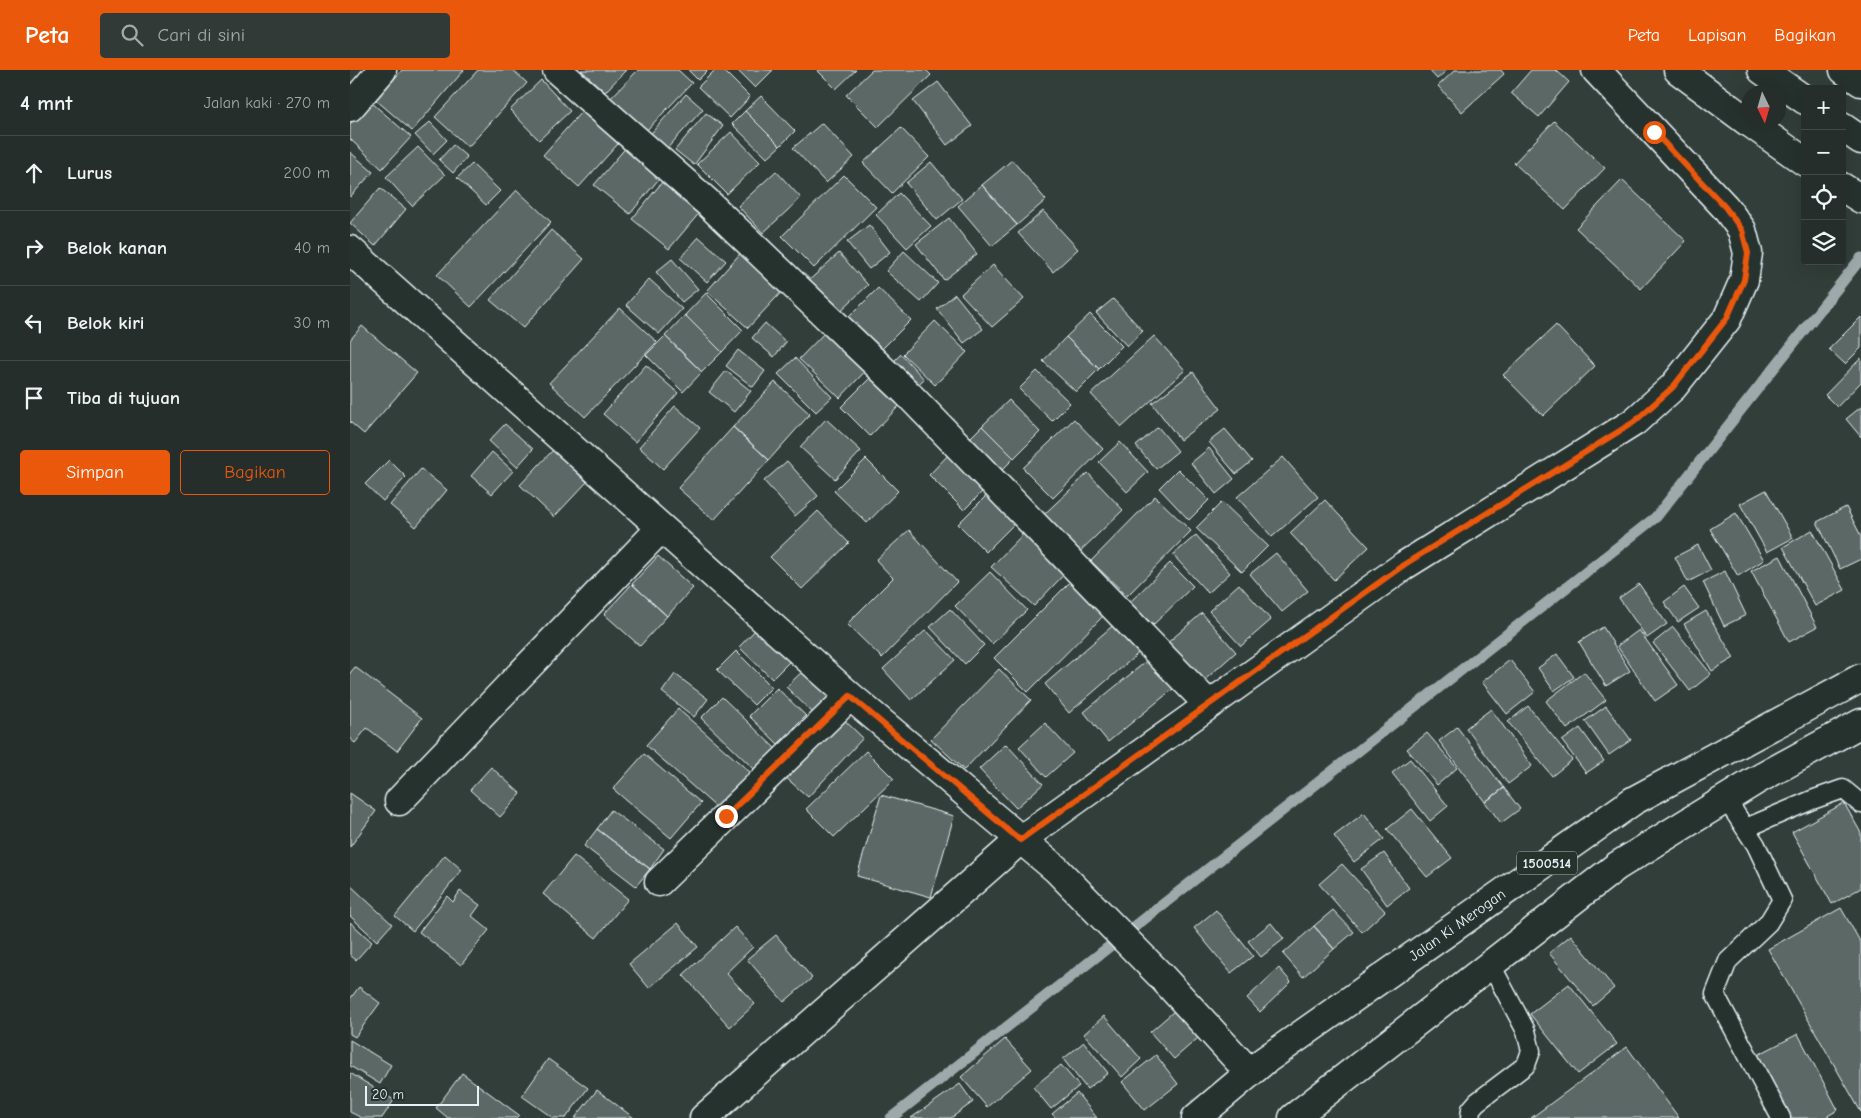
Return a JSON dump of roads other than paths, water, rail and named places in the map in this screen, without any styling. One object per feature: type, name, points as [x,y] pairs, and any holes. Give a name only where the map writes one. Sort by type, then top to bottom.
[{"type":"main road","points":[[350,107],[382,70]]},
{"type":"main road","points":[[557,70],[707,202],[907,393],[1208,704]]},
{"type":"main road","points":[[704,1118],[1020,840],[1405,564],[1634,422],[1673,387],[1727,318],[1744,280],[1748,253],[1742,230],[1725,207],[1596,70]]},
{"type":"main road","points":[[1678,70],[1741,116]]},
{"type":"main road","points":[[1762,70],[1801,97]]},
{"type":"main road","points":[[1844,70],[1861,82]]},
{"type":"main road","points":[[1760,130],[1797,157]]},
{"type":"main road","points":[[1846,130],[1861,140]]},
{"type":"main road","points":[[1846,190],[1861,199]]},
{"type":"main road","points":[[350,250],[850,696],[1056,869],[1161,976],[1249,1072]]},
{"type":"main road","points":[[399,800],[662,528]]},
{"type":"main road","name":"Jalan Ki Merogan","points":[[1196,1118],[1249,1072],[1633,802],[1861,678]]},
{"type":"main road","points":[[659,882],[850,696]]},
{"type":"main road","name":"1500514","points":[[1293,1118],[1617,866],[1755,781],[1861,723]]},
{"type":"lane","points":[[1746,828],[1843,789],[1861,804]]},
{"type":"lane","points":[[1726,799],[1746,828],[1782,900],[1768,923],[1728,961],[1715,994],[1780,1118]]},
{"type":"lane","points":[[1470,1118],[1471,1109],[1477,1102],[1526,1064],[1531,1051],[1526,1030],[1492,965]]},
{"type":"waterway","points":[[891,1118],[1656,517],[1861,258]]}]
